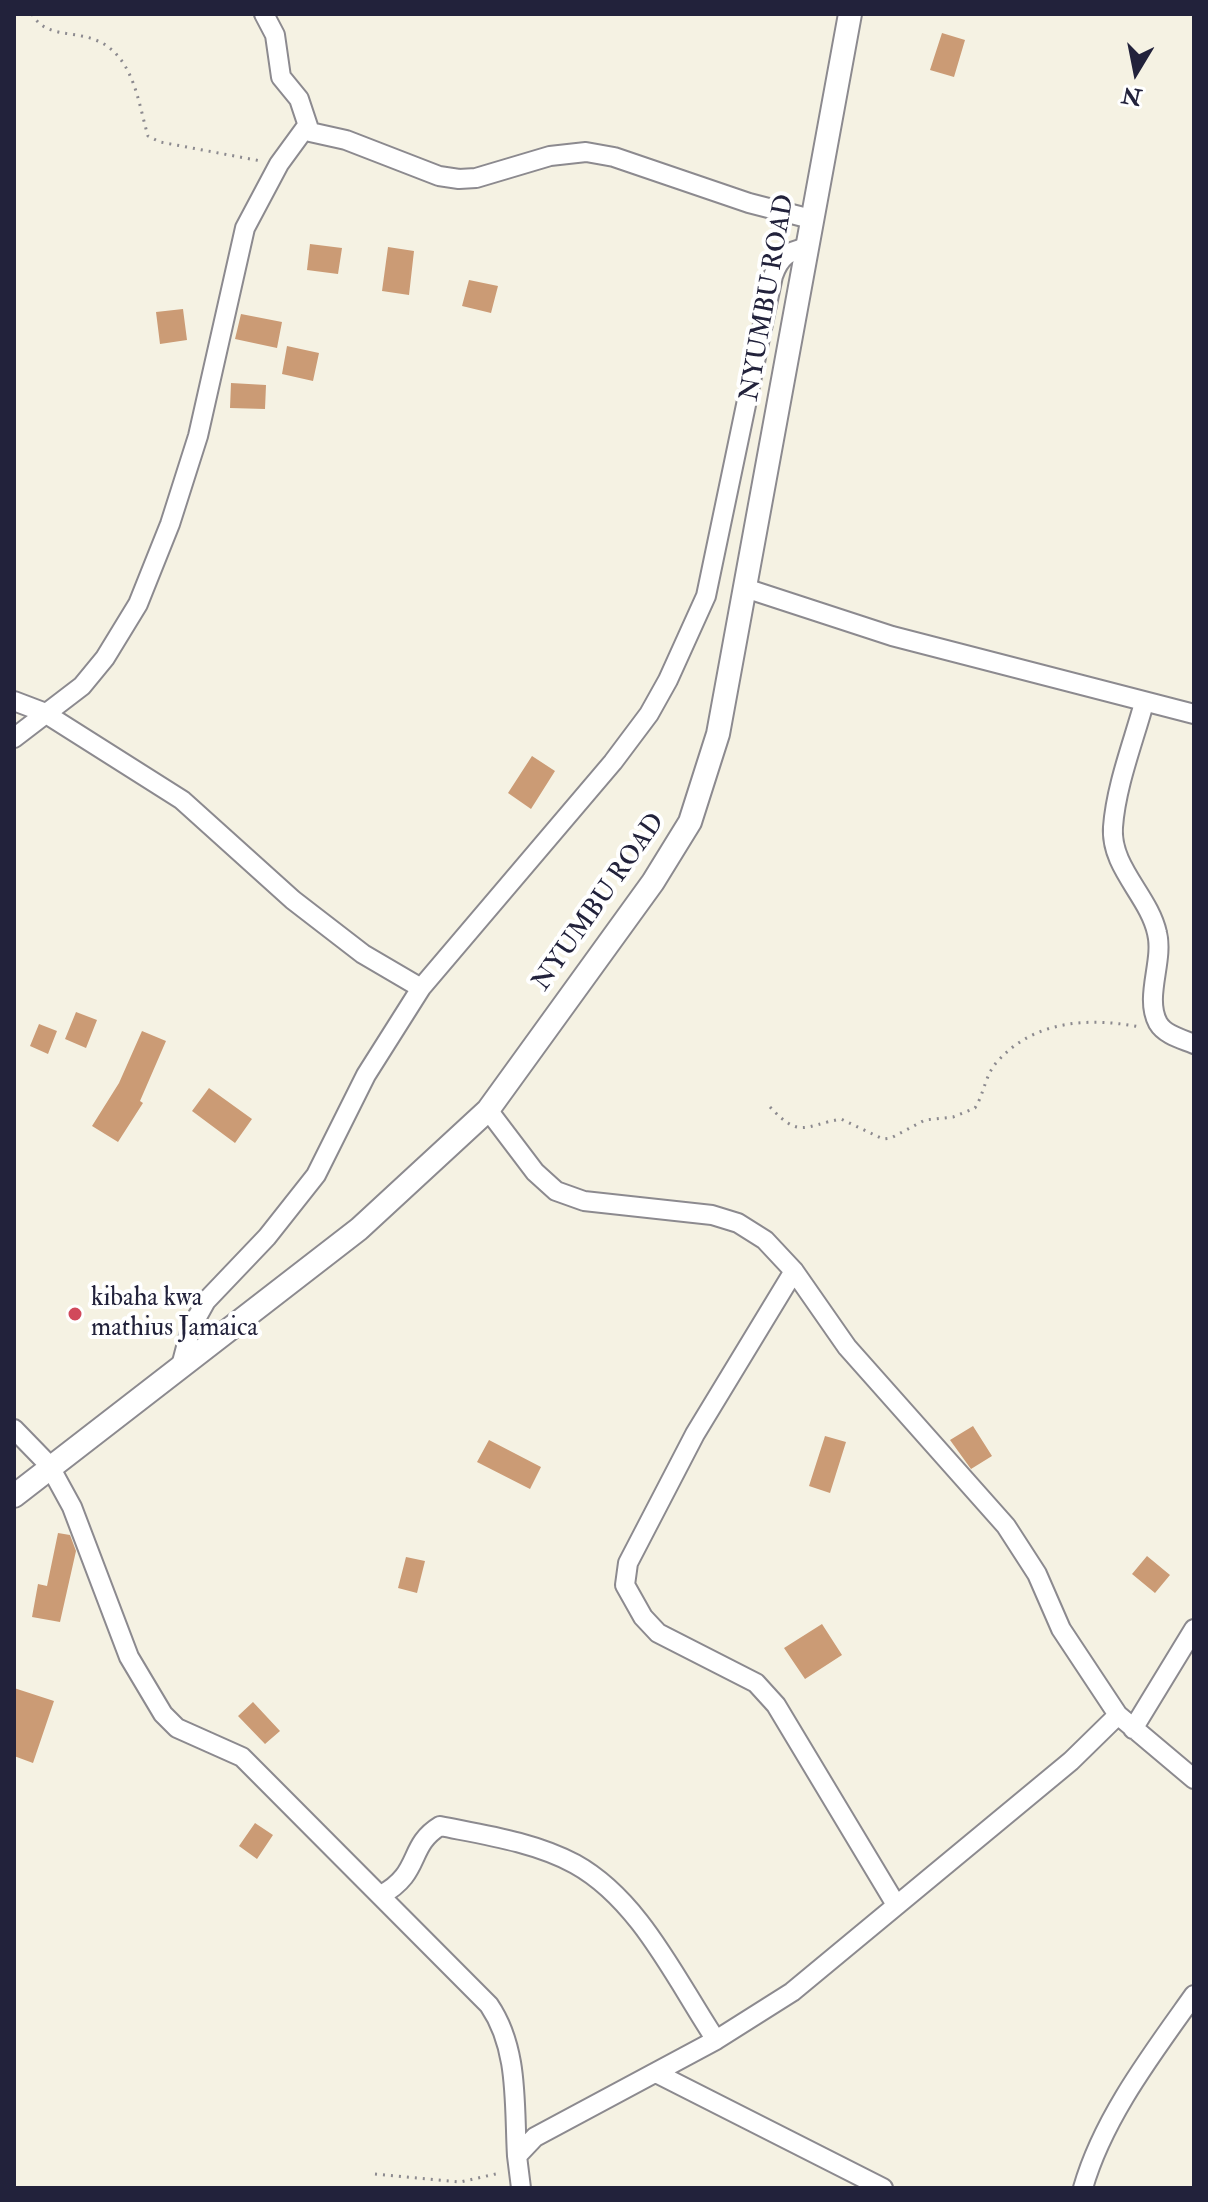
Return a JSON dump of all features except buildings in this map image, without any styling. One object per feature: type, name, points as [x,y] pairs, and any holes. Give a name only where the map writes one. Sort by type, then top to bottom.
[{"type":"street","points":[[264,14],[275,35],[281,77],[299,99],[310,132],[346,140],[439,176],[459,179],[476,178],[550,156],[586,152],[614,157],[749,203],[811,219]]},
{"type":"street","points":[[275,35],[283,14]]},
{"type":"street","name":"NYUMBU ROAD","points":[[14,1496],[49,1465],[359,1229],[488,1110],[653,882],[690,822],[718,734],[850,14]]},
{"type":"street","points":[[14,738],[43,712],[82,686],[105,658],[138,604],[170,524],[198,436],[245,228],[279,164],[306,127]]},
{"type":"street","points":[[181,1366],[191,1328],[206,1301],[267,1237],[316,1175],[366,1075],[421,988],[613,762],[649,714],[706,596],[773,276],[778,262],[789,251],[808,247]]},
{"type":"street","points":[[745,588],[892,636],[1194,714]]},
{"type":"street","points":[[14,701],[43,712],[182,800],[293,900],[363,954],[421,988]]},
{"type":"street","points":[[1144,703],[1113,830],[1122,864],[1150,912],[1158,935],[1154,1013],[1164,1031],[1194,1044]]},
{"type":"street","points":[[488,1110],[535,1172],[556,1191],[584,1201],[676,1208],[738,1223],[765,1240],[794,1271],[847,1347],[1006,1526],[1037,1574],[1061,1629],[1118,1715],[1194,1779]]},
{"type":"street","points":[[794,1271],[695,1434],[628,1563],[625,1585],[643,1617],[658,1633],[756,1683],[776,1705],[895,1903]]},
{"type":"street","points":[[14,1429],[49,1465],[72,1507],[129,1657],[163,1714],[177,1728],[242,1757],[489,2005],[501,2022],[512,2056],[521,2188]]},
{"type":"street","points":[[1133,1729],[1194,1629]]},
{"type":"street","points":[[518,2161],[535,2137],[716,2040],[792,1992],[895,1903],[1060,1771],[1118,1715]]},
{"type":"street","points":[[381,1895],[408,1876],[424,1835],[440,1826],[511,1840],[574,1864],[605,1884],[634,1916],[716,2040]]},
{"type":"street","points":[[1083,2188],[1090,2164],[1137,2077],[1194,1995]]},
{"type":"street","points":[[656,2073],[883,2188]]},
{"type":"path","points":[[32,14],[39,28],[95,39],[116,53],[130,73],[148,136],[160,142],[279,164]]},
{"type":"path","points":[[770,1107],[795,1129],[806,1130],[841,1119],[883,1139],[898,1137],[925,1120],[953,1117],[975,1108],[995,1064],[1043,1031],[1088,1019],[1164,1031]]},
{"type":"path","points":[[375,2174],[460,2182],[518,2161]]},
{"type":"place","name":"kibaha kwa mathius Jamaica","points":[[75,1314]]}]
